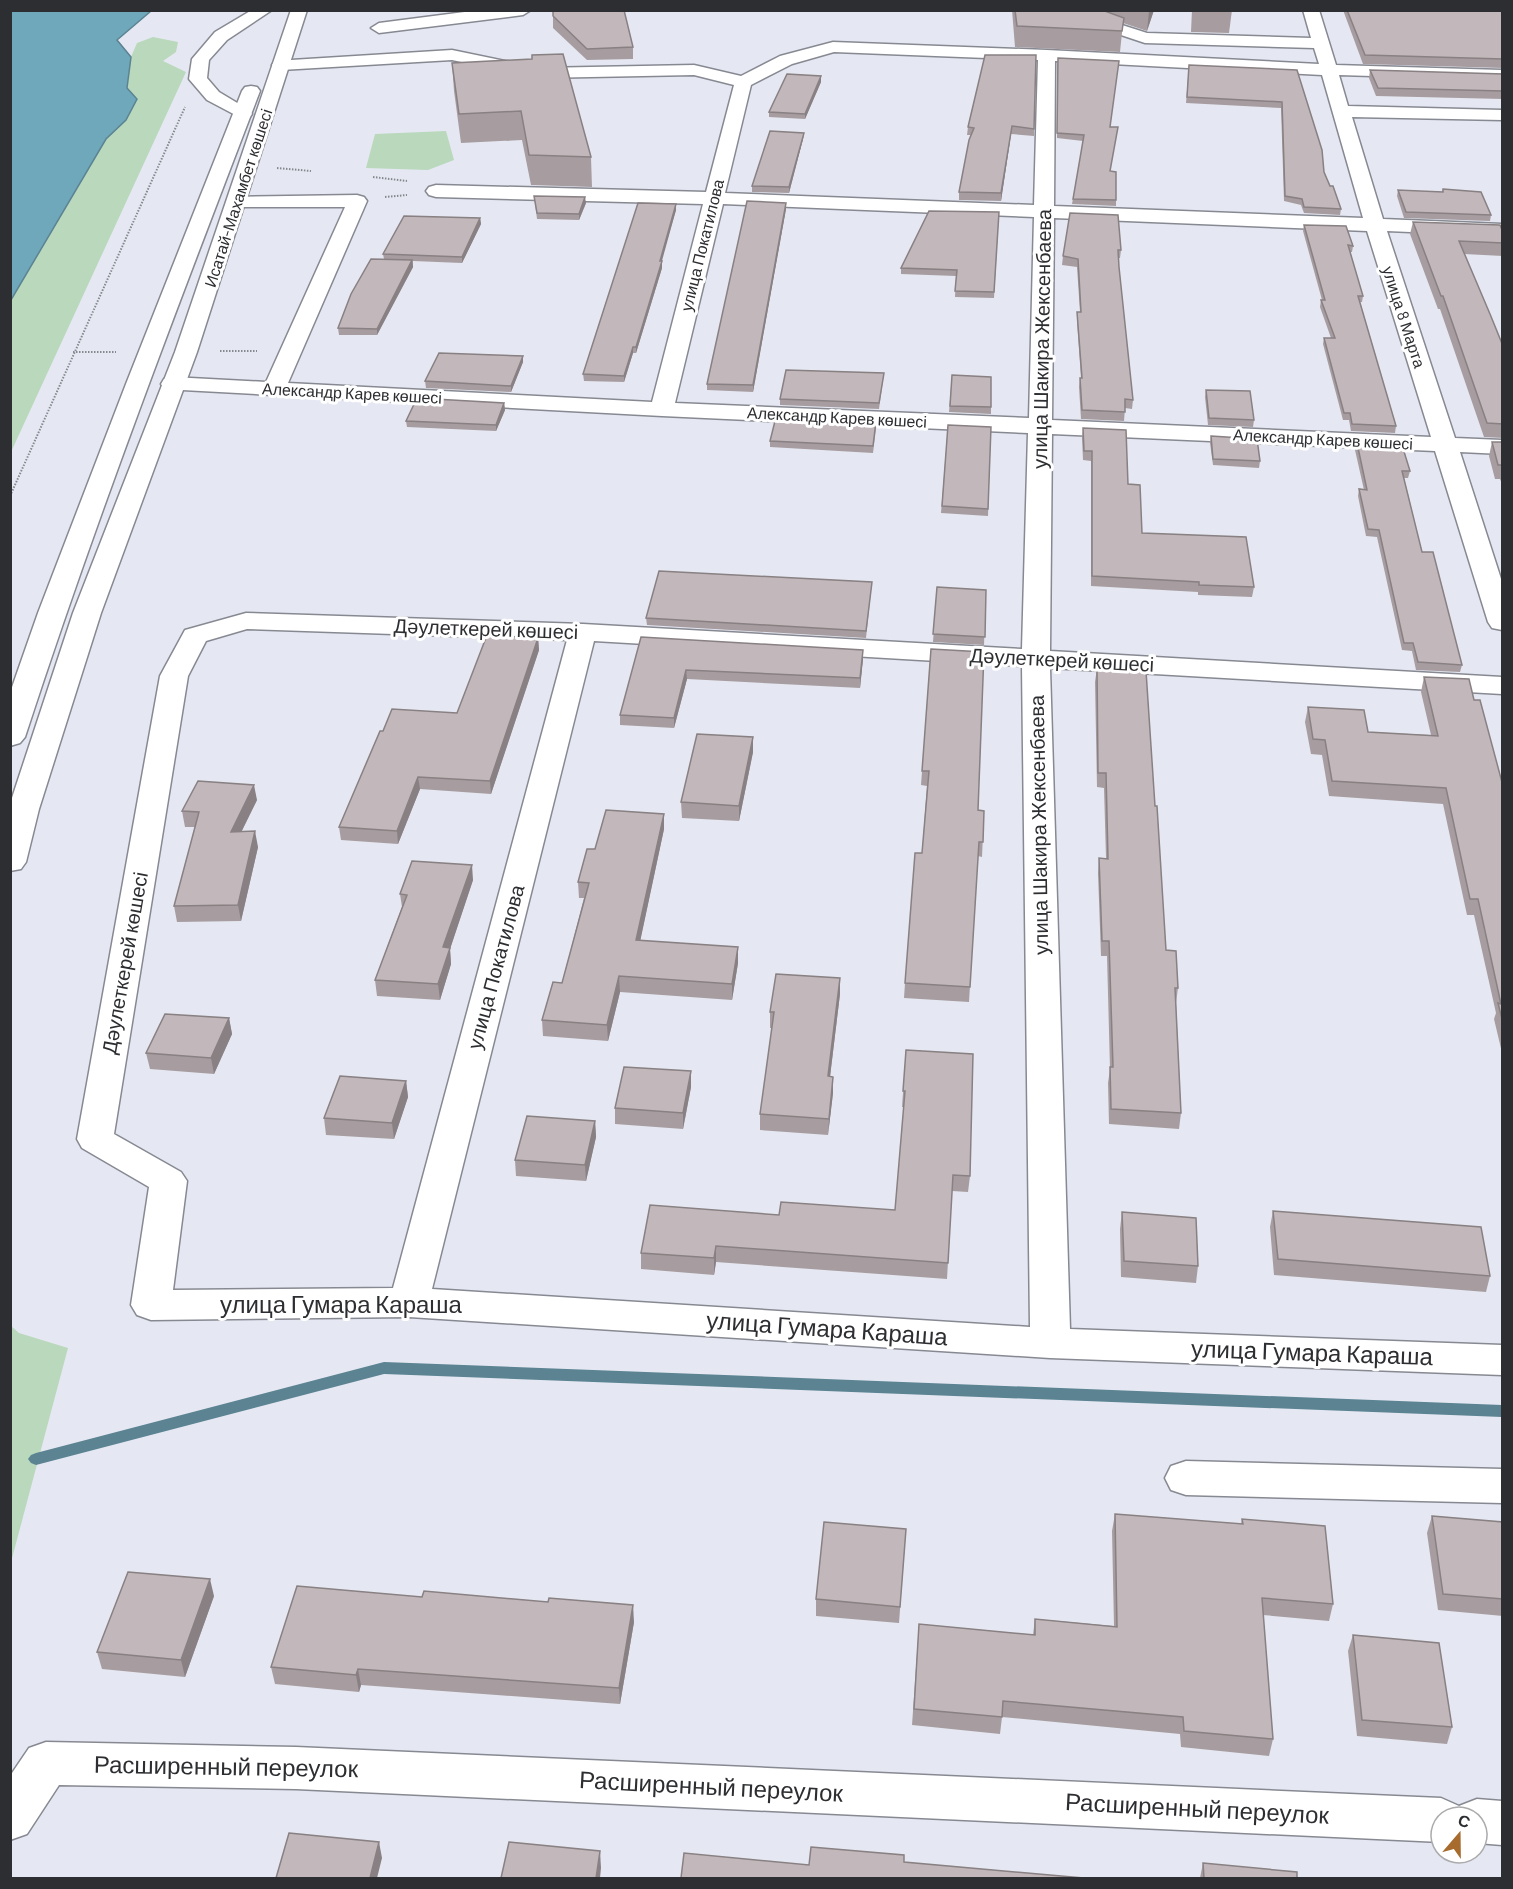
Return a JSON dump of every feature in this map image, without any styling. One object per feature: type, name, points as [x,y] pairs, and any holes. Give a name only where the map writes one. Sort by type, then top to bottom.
[{"type":"street","points":[[243,114],[213,96],[198,79],[201,59],[221,36],[264,10]]},
{"type":"street","points":[[10,736],[52,613],[137,384],[243,114],[280,10]]},
{"type":"street","name":"Исатай-Махамбет көшесі","points":[[10,862],[24,809],[87,613],[186,352],[299,10]]},
{"type":"street","points":[[379,28],[523,10]]},
{"type":"street","name":"улица 8 Марта","points":[[1311,10],[1375,225],[1503,622]]},
{"type":"street","points":[[1097,22],[1145,38],[1320,43]]},
{"type":"street","points":[[281,65],[452,56],[539,73],[694,70],[743,82],[786,60],[833,47],[1047,55],[1328,70],[1503,75]]},
{"type":"street","name":"улица Шакира Жексенбаева","points":[[1047,55],[1035,659],[1050,1343]]},
{"type":"street","name":"улица Покатилова","points":[[662,409],[743,82]]},
{"type":"street","points":[[1341,111],[1503,115]]},
{"type":"street","points":[[436,191],[713,198],[1503,230]]},
{"type":"street","points":[[237,201],[357,201],[274,389]]},
{"type":"street","name":"Александр Карев көшесі","points":[[137,384],[1503,447]]},
{"type":"street","name":"Дәулеткерей көшесі","points":[[151,1305],[168,1181],[95,1139],[174,676],[195,636],[246,621],[583,632],[1503,686]]},
{"type":"street","name":"улица Покатилова","points":[[409,1302],[583,632]]},
{"type":"street","name":"улица Гумара Караша","points":[[151,1305],[409,1302],[1050,1343],[1503,1360]]},
{"type":"street","points":[[1186,1478],[1503,1486]]},
{"type":"street","name":"Расширенный переулок","points":[[10,1818],[46,1763],[296,1768],[1429,1819]]},
{"type":"path","points":[[10,496],[198,79]]},
{"type":"path","points":[[357,201],[436,191]]},
{"type":"green space","points":[[153,37],[178,42],[176,52],[163,61],[186,72],[11,452],[11,300],[106,139],[126,120],[137,100],[127,89],[131,57],[137,43]]},
{"type":"green space","points":[[446,131],[454,160],[428,170],[366,168],[375,134]]},
{"type":"green space","points":[[11,1326],[19,1333],[68,1348],[11,1562]]},
{"type":"water","points":[[11,10],[151,11],[117,40],[131,57],[127,88],[137,99],[126,120],[106,139],[11,300]]},
{"type":"building","points":[[553,10],[624,10],[633,47],[587,49],[553,16]]},
{"type":"building","points":[[1015,10],[1102,10],[1124,18],[1122,31],[1017,26]]},
{"type":"building","points":[[1347,10],[1503,10],[1503,59],[1365,55]]},
{"type":"building","points":[[563,54],[591,157],[529,155],[521,111],[459,114],[452,63],[532,59],[532,55]]},
{"type":"building","points":[[985,55],[1036,55],[1034,129],[1012,126],[1001,193],[959,192],[969,140],[974,128],[968,127]]},
{"type":"building","points":[[1058,58],[1119,61],[1110,127],[1118,127],[1110,171],[1116,172],[1116,200],[1073,199],[1084,135],[1057,133]]},
{"type":"building","points":[[1189,65],[1297,70],[1322,150],[1324,172],[1330,186],[1333,186],[1341,209],[1304,207],[1302,199],[1285,196],[1282,102],[1187,97]]},
{"type":"building","points":[[1370,70],[1503,74],[1503,91],[1378,88]]},
{"type":"building","points":[[787,74],[821,76],[805,114],[769,112]]},
{"type":"building","points":[[770,131],[804,133],[789,187],[752,186]]},
{"type":"building","points":[[1443,189],[1481,192],[1491,215],[1406,212],[1398,190],[1443,192]]},
{"type":"building","points":[[534,196],[585,197],[579,214],[537,213]]},
{"type":"building","points":[[747,201],[786,203],[753,385],[707,384]]},
{"type":"building","points":[[638,203],[676,204],[660,261],[662,261],[636,347],[633,347],[624,376],[583,374]]},
{"type":"building","points":[[929,211],[999,212],[994,292],[955,291],[957,270],[901,268]]},
{"type":"building","points":[[1070,213],[1118,215],[1121,250],[1118,250],[1119,267],[1133,400],[1125,399],[1125,412],[1082,410],[1077,312],[1081,312],[1078,259],[1063,256]]},
{"type":"building","points":[[404,216],[480,218],[462,257],[383,254]]},
{"type":"building","points":[[1413,222],[1500,225],[1503,232],[1503,243],[1459,241],[1503,346],[1503,424],[1487,423],[1443,296],[1441,296]]},
{"type":"building","points":[[1304,225],[1346,226],[1353,246],[1348,245],[1363,296],[1358,296],[1396,426],[1352,424],[1350,413],[1344,413],[1324,338],[1335,338],[1321,300],[1325,300]]},
{"type":"building","points":[[371,259],[412,260],[377,329],[338,328],[351,294]]},
{"type":"building","points":[[439,353],[523,356],[511,386],[425,381]]},
{"type":"building","points":[[786,370],[884,373],[879,403],[780,399]]},
{"type":"building","points":[[952,375],[991,377],[991,407],[950,406]]},
{"type":"building","points":[[1206,390],[1250,391],[1254,420],[1209,418]]},
{"type":"building","points":[[417,398],[504,403],[496,425],[406,421]]},
{"type":"building","points":[[776,417],[876,421],[873,446],[770,441]]},
{"type":"building","points":[[948,425],[991,427],[988,509],[942,506]]},
{"type":"building","points":[[1083,428],[1126,430],[1128,484],[1140,485],[1142,533],[1246,537],[1254,587],[1092,576],[1092,451],[1084,451]]},
{"type":"building","points":[[1211,436],[1257,439],[1260,461],[1213,459]]},
{"type":"building","points":[[1492,442],[1503,442],[1503,465],[1498,465]]},
{"type":"building","points":[[1357,443],[1402,445],[1410,471],[1402,471],[1422,552],[1433,552],[1462,665],[1418,662],[1413,643],[1404,643],[1379,530],[1368,529],[1359,489],[1367,490]]},
{"type":"building","points":[[659,571],[872,582],[866,631],[646,618]]},
{"type":"building","points":[[937,587],[986,590],[985,637],[933,634]]},
{"type":"building","points":[[487,635],[538,638],[490,781],[418,777],[397,831],[339,827],[380,731],[383,731],[392,709],[457,713]]},
{"type":"building","points":[[641,637],[863,650],[860,678],[686,670],[674,718],[620,715]]},
{"type":"building","points":[[931,649],[984,652],[978,810],[984,811],[983,842],[979,842],[970,987],[905,983],[915,853],[922,853],[929,771],[922,771]]},
{"type":"building","points":[[1097,668],[1146,671],[1166,950],[1176,951],[1178,988],[1175,988],[1181,1113],[1111,1109],[1110,1067],[1113,1067],[1109,941],[1102,941],[1099,858],[1108,859],[1106,773],[1098,773]]},
{"type":"building","points":[[1424,677],[1469,679],[1474,700],[1480,700],[1503,786],[1503,1023],[1478,899],[1470,899],[1446,788],[1332,781],[1325,740],[1313,739],[1308,707],[1364,710],[1368,732],[1438,736]]},
{"type":"building","points":[[697,734],[753,737],[739,806],[681,802]]},
{"type":"building","points":[[198,781],[254,785],[231,832],[255,831],[238,905],[174,906],[199,812],[182,811]]},
{"type":"building","points":[[606,810],[664,814],[636,940],[738,947],[732,984],[619,976],[607,1025],[542,1020],[553,982],[562,983],[589,883],[578,882],[587,849],[595,849]]},
{"type":"building","points":[[412,861],[472,865],[443,947],[450,948],[438,984],[375,980],[407,895],[400,894]]},
{"type":"building","points":[[776,974],[840,978],[828,1076],[833,1077],[829,1119],[760,1114],[774,1012],[770,1012]]},
{"type":"building","points":[[165,1014],[229,1018],[211,1058],[146,1053]]},
{"type":"building","points":[[906,1050],[973,1054],[970,1176],[953,1175],[948,1263],[716,1246],[714,1258],[641,1253],[650,1205],[779,1215],[781,1202],[895,1210],[905,1091],[903,1091]]},
{"type":"building","points":[[624,1067],[691,1071],[683,1113],[615,1108]]},
{"type":"building","points":[[340,1076],[406,1081],[392,1123],[324,1118]]},
{"type":"building","points":[[527,1116],[595,1121],[585,1165],[515,1160]]},
{"type":"building","points":[[1273,1211],[1481,1227],[1490,1276],[1278,1259]]},
{"type":"building","points":[[1122,1212],[1196,1218],[1198,1266],[1124,1261]]},
{"type":"building","points":[[1115,1514],[1243,1524],[1242,1519],[1325,1526],[1333,1604],[1262,1598],[1273,1739],[1184,1731],[1183,1717],[1003,1701],[1002,1717],[914,1709],[919,1624],[1035,1635],[1035,1619],[1117,1627]]},
{"type":"building","points":[[1432,1516],[1503,1522],[1503,1599],[1443,1594]]},
{"type":"building","points":[[824,1522],[906,1529],[900,1607],[816,1599]]},
{"type":"building","points":[[128,1572],[210,1579],[181,1660],[97,1652]]},
{"type":"building","points":[[297,1586],[422,1597],[424,1591],[548,1602],[549,1598],[633,1605],[619,1688],[358,1669],[356,1675],[271,1667]]},
{"type":"building","points":[[1353,1635],[1439,1643],[1452,1727],[1362,1720]]},
{"type":"building","points":[[289,1833],[379,1842],[370,1878],[276,1878]]},
{"type":"building","points":[[509,1842],[600,1851],[596,1878],[501,1878]]},
{"type":"building","points":[[811,1847],[904,1855],[904,1862],[1084,1878],[681,1878],[684,1853],[809,1865]]},
{"type":"building","points":[[1203,1863],[1297,1872],[1297,1878],[1204,1878]]},
{"type":"waterway","points":[[36,1459],[384,1368],[1502,1411]]}]
